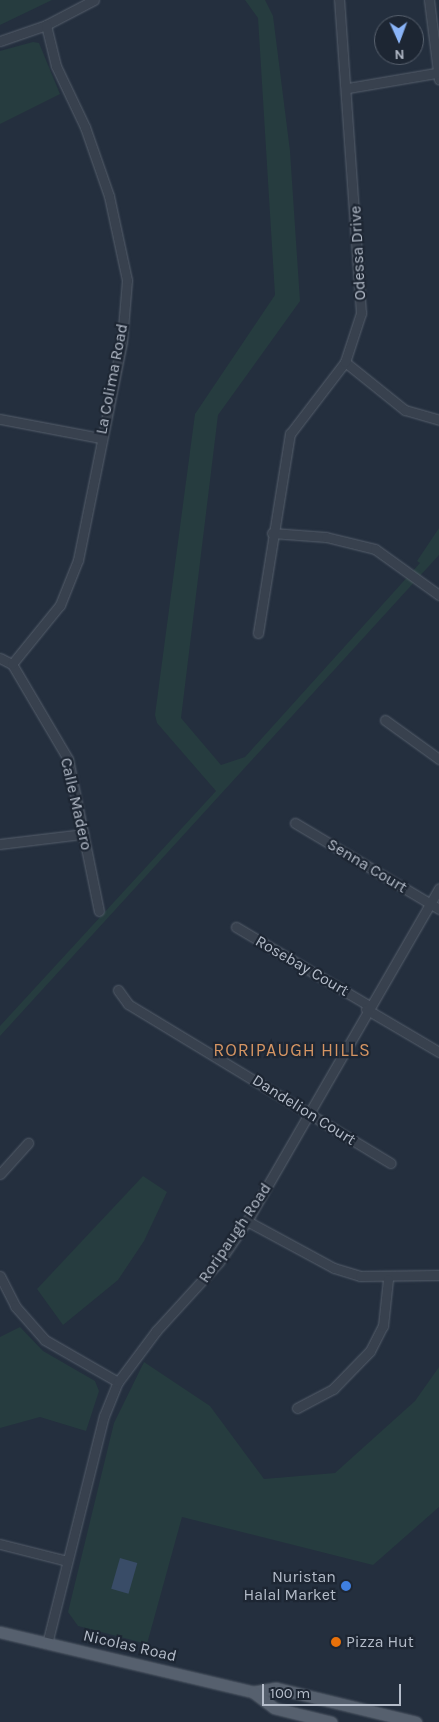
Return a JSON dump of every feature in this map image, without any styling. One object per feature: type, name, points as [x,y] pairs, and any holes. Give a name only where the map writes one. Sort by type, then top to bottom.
[{"type":"main road","name":"Nicolas Road","points":[[0,1632],[253,1692],[276,1688],[416,1722]]},
{"type":"main road","name":"Nicolas Road","points":[[253,1692],[274,1708],[331,1722]]},
{"type":"street","points":[[0,41],[46,25],[94,0]]},
{"type":"street","name":"Odessa Drive","points":[[258,633],[272,533],[290,434],[344,362],[361,313],[348,88],[339,0]]},
{"type":"street","points":[[348,88],[438,76],[429,0]]},
{"type":"street","name":"La Colima Road","points":[[12,664],[60,605],[78,560],[122,341],[127,280],[109,196],[85,126],[56,66],[46,25]]},
{"type":"street","points":[[344,362],[405,410],[439,420]]},
{"type":"street","points":[[0,419],[101,438]]},
{"type":"street","points":[[272,533],[326,537],[375,549],[439,595]]},
{"type":"street","points":[[0,658],[12,664]]},
{"type":"street","name":"Calle Madero","points":[[12,664],[68,759],[99,911]]},
{"type":"street","points":[[385,720],[439,760]]},
{"type":"street","name":"Senna Court","points":[[296,823],[439,908]]},
{"type":"street","points":[[0,844],[83,834]]},
{"type":"street","name":"Roripaugh Road","points":[[47,1644],[104,1416],[118,1382],[151,1338],[219,1262],[247,1222],[306,1113],[439,888]]},
{"type":"street","name":"Rosebay Court","points":[[236,927],[439,1052]]},
{"type":"street","name":"Dandelion Court","points":[[118,990],[128,1004],[228,1061],[306,1113],[391,1163]]},
{"type":"street","points":[[0,1174],[28,1143]]},
{"type":"street","points":[[247,1222],[334,1268],[388,1279],[439,1275]]},
{"type":"street","points":[[0,1276],[15,1306],[45,1340],[118,1382]]},
{"type":"street","points":[[297,1408],[333,1389],[370,1351],[383,1326],[388,1279]]},
{"type":"street","points":[[0,1544],[67,1561]]},
{"type":"green space","points":[[0,0],[52,0],[0,25]]},
{"type":"green space","points":[[245,0],[265,0],[273,16],[290,151],[300,301],[218,415],[181,718],[221,765],[245,757],[420,563],[417,561],[439,528],[439,555],[0,1036],[0,1026],[216,791],[157,723],[155,715],[195,414],[275,295],[258,18]]},
{"type":"green space","points":[[33,42],[39,43],[60,94],[0,124],[0,51]]},
{"type":"green space","points":[[143,1176],[167,1192],[144,1241],[118,1280],[63,1325],[37,1289]]},
{"type":"green space","points":[[20,1327],[43,1351],[95,1381],[99,1391],[86,1431],[40,1417],[0,1428],[0,1337]]},
{"type":"green space","points":[[144,1362],[210,1406],[264,1479],[335,1473],[415,1401],[439,1367],[439,1507],[373,1565],[182,1517],[147,1644],[78,1626],[68,1612],[114,1423]]},
{"type":"water","points":[[120,1558],[137,1563],[128,1594],[111,1589]]},
{"type":"place","name":"Nuristan Halal Market","points":[[346,1586]]},
{"type":"place","name":"Pizza Hut","points":[[336,1642]]},
{"type":"district","name":"RORIPAUGH HILLS","points":[[292,1050]]}]
